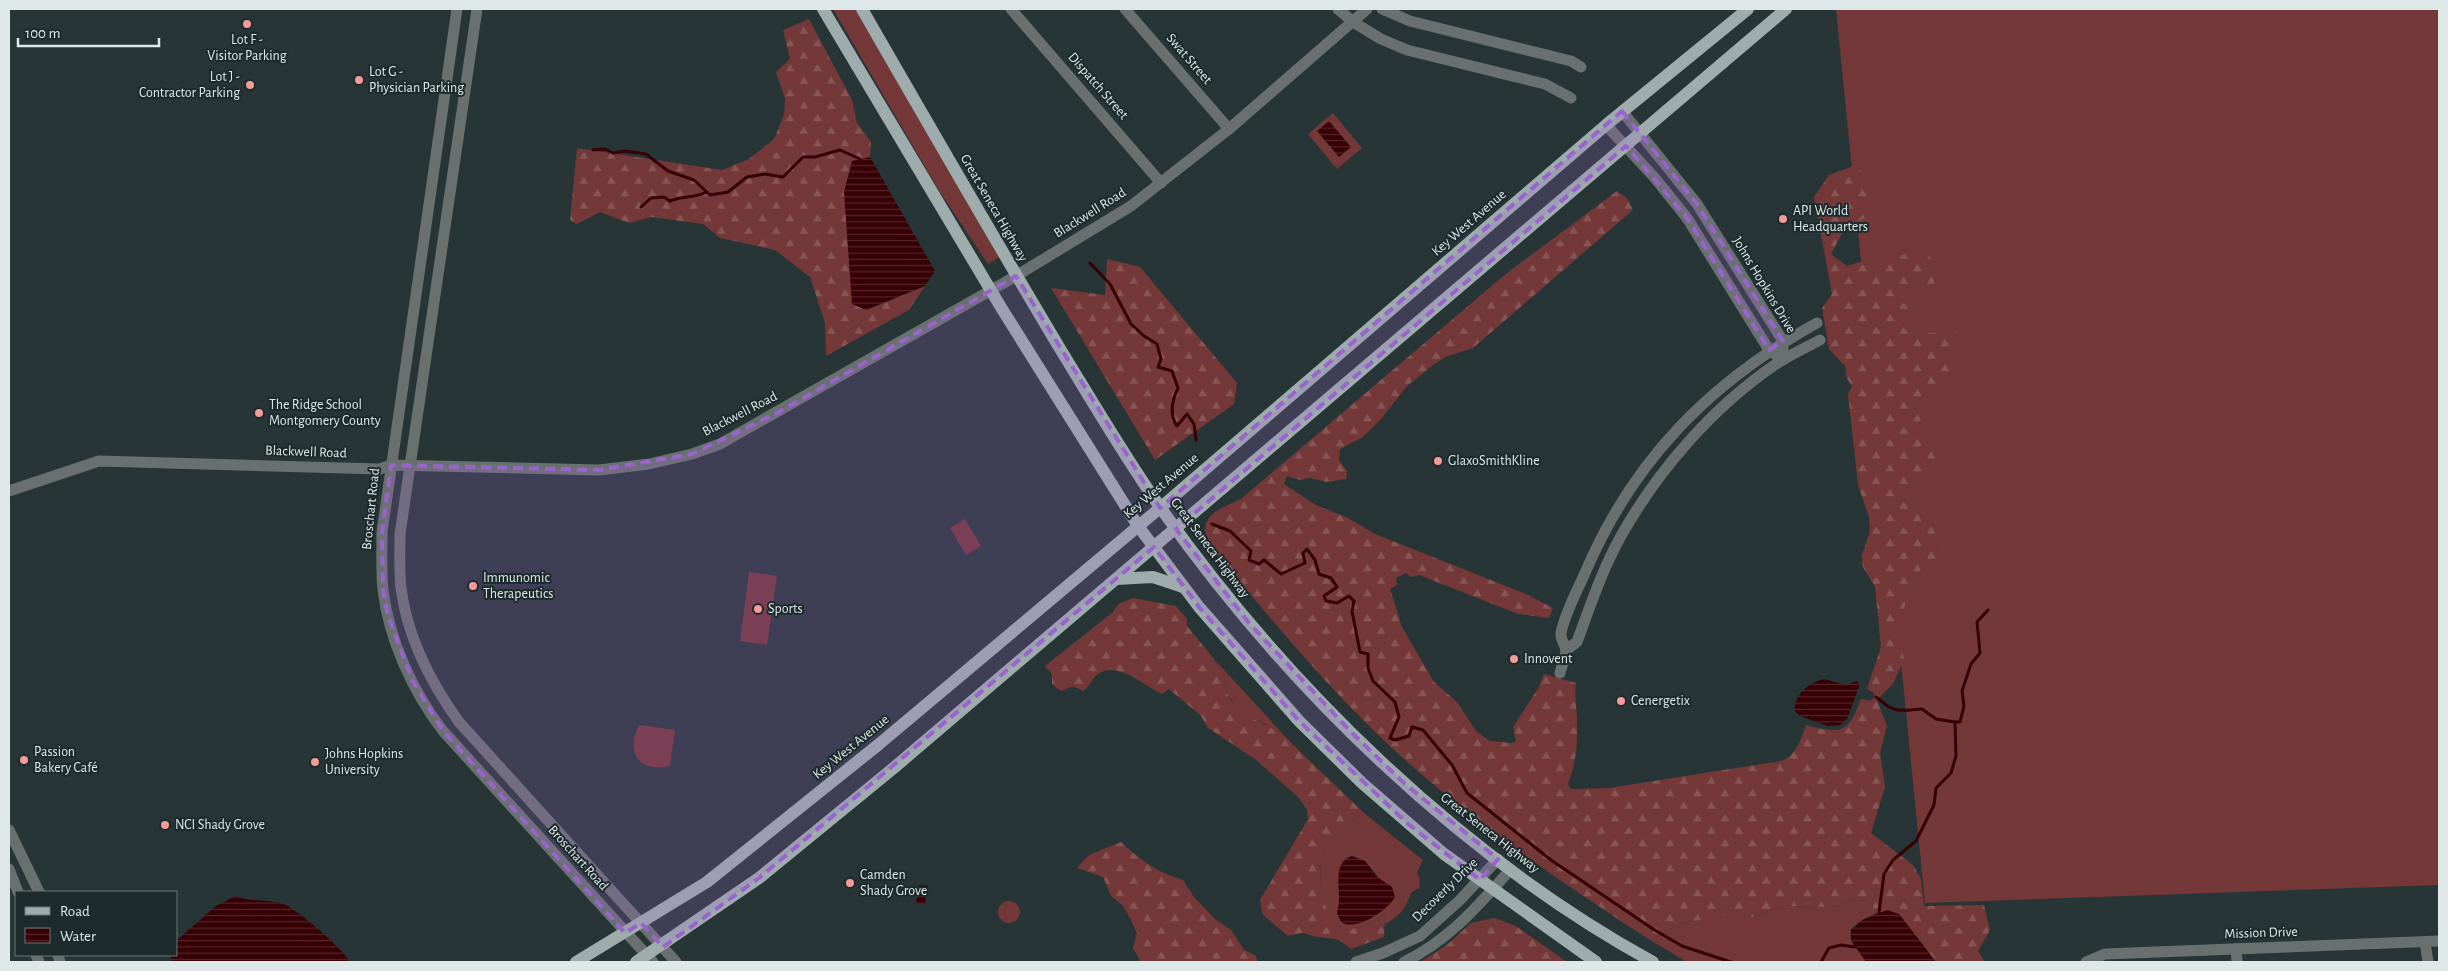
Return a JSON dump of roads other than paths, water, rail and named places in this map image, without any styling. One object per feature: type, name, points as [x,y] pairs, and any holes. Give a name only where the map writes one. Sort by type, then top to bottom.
[{"type":"main road","points":[[823,9],[990,290],[1138,526],[1183,587],[1293,714],[1348,769],[1444,854],[1596,962]]},
{"type":"main road","name":"Great Seneca Highway","points":[[862,9],[1016,276],[1102,418],[1160,508],[1249,623],[1352,734],[1405,784],[1510,870],[1622,946],[1653,962]]},
{"type":"main road","name":"Key West Avenue","points":[[576,962],[707,882],[769,834],[1160,508],[1622,111],[1748,9]]},
{"type":"main road","points":[[646,960],[662,946],[760,878],[956,716],[1786,9]]},
{"type":"main road","points":[[1116,579],[1160,578],[1183,587]]},
{"type":"street","name":"Broschart Road","points":[[457,9],[382,532],[383,591],[388,616],[412,680],[425,706],[443,731],[625,933],[646,960]]},
{"type":"street","name":"Broschart Road","points":[[477,9],[400,534],[401,588],[406,612],[428,673],[440,695],[459,722],[676,962]]},
{"type":"street","name":"Dispatch Street","points":[[1011,9],[1161,183]]},
{"type":"street","name":"Swat Street","points":[[1125,9],[1229,129]]},
{"type":"street","points":[[1338,9],[1353,22],[1380,39],[1407,50],[1545,84],[1572,98]]},
{"type":"street","name":"Blackwell Road","points":[[9,491],[99,461],[343,468],[380,468],[391,465],[599,470],[649,464],[692,454],[720,444],[777,414],[1016,276],[1131,206],[1229,129],[1368,9]]},
{"type":"street","points":[[1382,9],[1410,20],[1571,61],[1581,67]]},
{"type":"street","name":"Johns Hopkins Drive","points":[[1622,111],[1696,204],[1783,342],[1783,360]]},
{"type":"street","name":"Johns Hopkins Drive","points":[[1606,125],[1687,218],[1769,350],[1783,360]]},
{"type":"street","points":[[1560,673],[1566,650],[1560,636],[1570,608],[1598,541],[1626,493],[1667,440],[1719,388],[1769,350],[1817,322]]},
{"type":"street","points":[[1566,650],[1577,642],[1620,537],[1650,489],[1702,429],[1745,388],[1783,360],[1820,340]]},
{"type":"street","points":[[9,830],[39,891]]},
{"type":"street","name":"Decoverly Drive","points":[[1356,962],[1420,936],[1438,922],[1498,859]]},
{"type":"street","points":[[9,869],[18,891]]},
{"type":"street","points":[[1404,962],[1429,950],[1449,934],[1510,870]]},
{"type":"street","name":"Mission Drive","points":[[2086,962],[2105,954],[2439,941]]},
{"type":"street","points":[[2425,942],[2428,962]]},
{"type":"street","points":[[2236,949],[2237,962]]},
{"type":"water","points":[[1329,121],[1351,147],[1339,157],[1317,131]]},
{"type":"water","points":[[870,157],[935,271],[925,286],[866,310],[852,304],[844,192],[852,161]]},
{"type":"water","points":[[1824,679],[1846,685],[1857,681],[1860,684],[1847,719],[1840,725],[1828,726],[1800,716],[1795,711],[1797,700],[1804,690],[1813,683]]},
{"type":"water","points":[[1352,856],[1365,861],[1377,877],[1392,887],[1395,897],[1386,908],[1371,918],[1355,924],[1347,924],[1341,922],[1337,912],[1339,904],[1339,872],[1345,860]]},
{"type":"water","points":[[919,884],[928,886],[925,904],[916,903]]},
{"type":"water","points":[[235,896],[280,903],[296,911],[318,929],[350,962],[171,962],[171,956],[178,956],[178,939],[216,906]]},
{"type":"water","points":[[1887,910],[1899,914],[1936,962],[1866,962],[1851,940],[1851,930],[1864,919]]},
{"type":"waterway","points":[[593,150],[605,149],[613,153],[624,151],[646,154],[668,171],[694,180],[710,195],[728,192],[747,177],[765,174],[783,177],[803,157],[815,157],[840,150],[860,159]]},
{"type":"waterway","points":[[641,207],[651,198],[664,197],[670,201],[707,192]]},
{"type":"waterway","points":[[1090,263],[1110,284],[1131,324],[1144,336],[1157,344],[1161,359],[1158,367],[1172,371],[1178,388],[1172,407],[1174,422],[1177,426],[1187,414],[1194,424],[1196,440]]},
{"type":"waterway","points":[[1212,524],[1230,531],[1251,551],[1249,560],[1259,564],[1264,560],[1281,574],[1305,563],[1303,553],[1307,549],[1315,560],[1319,574],[1331,578],[1337,587],[1324,596],[1326,601],[1337,603],[1349,596],[1354,601],[1352,611],[1360,652],[1368,654],[1368,668],[1373,681],[1395,702],[1399,717],[1390,738],[1395,740],[1409,736],[1412,727],[1423,730],[1452,765],[1467,793],[1551,860],[1653,929],[1682,946],[1731,962]]},
{"type":"waterway","points":[[1879,912],[1884,874],[1893,860],[1916,841],[1934,805],[1936,788],[1951,773],[1956,756],[1955,722],[1960,722],[1964,706],[1962,691],[1971,664],[1980,653],[1977,622],[1988,610]]},
{"type":"waterway","points":[[1876,697],[1893,709],[1922,709],[1936,719],[1955,722]]},
{"type":"waterway","points":[[1821,962],[1829,948],[1841,945],[1855,947]]},
{"type":"place","name":"Lot F - Visitor Parking","points":[[247,24]]},
{"type":"place","name":"Lot G - Physician Parking","points":[[359,80]]},
{"type":"place","name":"Lot J - Contractor Parking","points":[[250,85]]},
{"type":"place","name":"API World Headquarters","points":[[1783,219]]},
{"type":"place","name":"The Ridge School Montgomery County","points":[[259,413]]},
{"type":"place","name":"GlaxoSmithKline","points":[[1438,461]]},
{"type":"place","name":"Immunomic Therapeutics","points":[[473,586]]},
{"type":"place","name":"Sports","points":[[758,609]]},
{"type":"place","name":"Innovent","points":[[1514,659]]},
{"type":"place","name":"Cenergetix","points":[[1621,701]]},
{"type":"place","name":"Passion Bakery Café","points":[[24,760]]},
{"type":"place","name":"Johns Hopkins University","points":[[315,762]]},
{"type":"place","name":"NCI Shady Grove","points":[[165,825]]},
{"type":"place","name":"Camden Shady Grove","points":[[850,883]]}]
